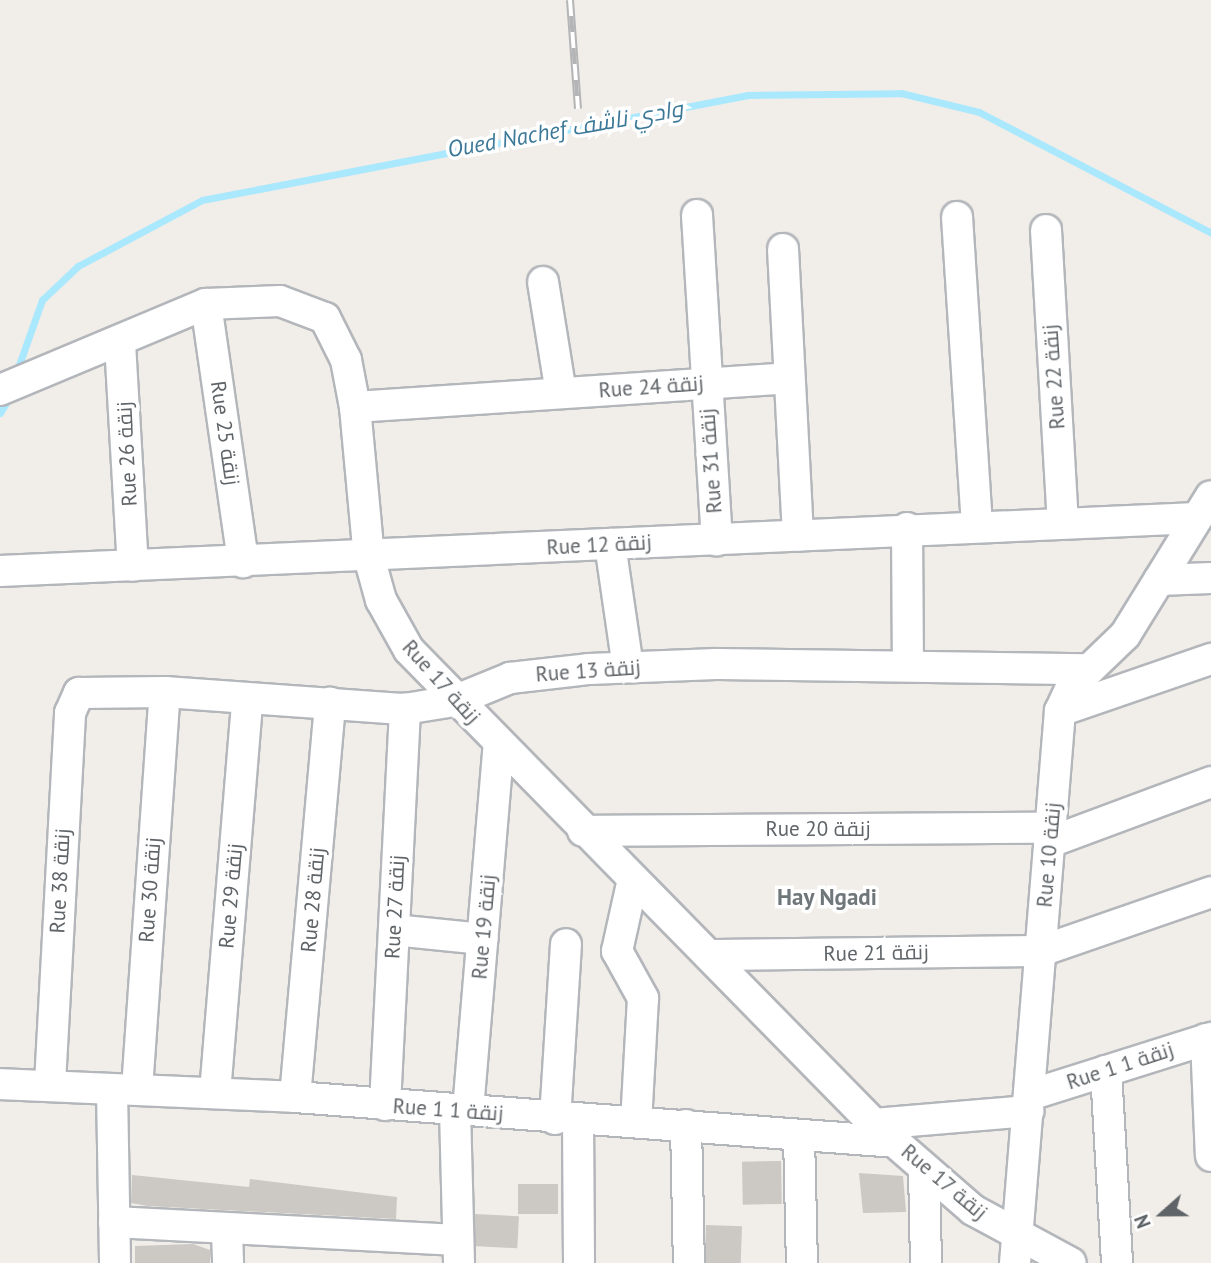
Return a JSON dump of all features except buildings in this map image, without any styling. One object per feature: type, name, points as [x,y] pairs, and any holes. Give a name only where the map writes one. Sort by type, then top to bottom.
[{"type":"street","name":"Rue 31 زنقة","points":[[697,215],[717,540]]},
{"type":"street","points":[[957,217],[977,525]]},
{"type":"street","name":"Rue 22 زنقة","points":[[1046,230],[1063,524]]},
{"type":"street","points":[[783,249],[798,536]]},
{"type":"street","points":[[543,282],[561,393]]},
{"type":"street","name":"Rue 17 زنقة","points":[[0,390],[36,379],[206,304],[270,301],[314,310],[340,342],[355,407],[369,557],[399,635],[454,701],[711,955],[885,1133],[1015,1250],[1071,1263]]},
{"type":"street","name":"Rue 25 زنقة","points":[[206,304],[243,562]]},
{"type":"street","name":"Rue 26 زنقة","points":[[120,343],[133,566]]},
{"type":"street","name":"Rue 24 زنقة","points":[[355,407],[788,378]]},
{"type":"street","points":[[1060,711],[1089,669],[1125,635],[1204,507]]},
{"type":"street","name":"Rue 12 زنقة","points":[[0,571],[369,557],[798,536],[907,528],[1063,524],[1204,507]]},
{"type":"street","points":[[907,528],[908,666]]},
{"type":"street","points":[[610,544],[628,667]]},
{"type":"street","points":[[1159,580],[1211,578]]},
{"type":"street","points":[[1060,711],[1211,659]]},
{"type":"street","name":"Rue 13 زنقة","points":[[92,690],[165,692],[247,700],[405,709],[454,701],[530,674],[628,667],[908,666],[1089,669]]},
{"type":"street","name":"Rue 38 زنقة","points":[[50,1084],[70,713],[79,694],[92,690]]},
{"type":"street","name":"Rue 30 زنقة","points":[[115,1263],[114,1222],[124,1089],[165,692]]},
{"type":"street","name":"Rue 29 زنقة","points":[[215,1093],[247,700]]},
{"type":"street","name":"Rue 28 زنقة","points":[[295,1097],[330,703]]},
{"type":"street","name":"Rue 27 زنقة","points":[[385,1105],[405,709]]},
{"type":"street","name":"Rue 10 زنقة","points":[[1015,1250],[1060,711]]},
{"type":"street","name":"Rue 19 زنقة","points":[[459,1252],[462,1110],[483,939],[499,744]]},
{"type":"street","points":[[1051,835],[1211,782]]},
{"type":"street","name":"Rue 20 زنقة","points":[[583,831],[1051,835]]},
{"type":"street","points":[[633,879],[617,951],[643,998],[636,1122]]},
{"type":"street","name":"Rue 21 زنقة","points":[[711,955],[1041,951],[1211,892]]},
{"type":"street","points":[[394,930],[483,939]]},
{"type":"street","points":[[566,944],[566,1119],[579,1263]]},
{"type":"street","points":[[1208,1039],[1211,1156]]},
{"type":"street","name":"Rue 1 زنقة 1","points":[[1029,1103],[1106,1071],[1208,1039]]},
{"type":"street","points":[[1106,1071],[1117,1263]]},
{"type":"street","name":"Rue 1 زنقة 1","points":[[0,1084],[50,1084],[295,1097],[799,1135],[885,1133]]},
{"type":"street","name":"Rue 17 زنقة","points":[[885,1133],[1029,1103]]},
{"type":"street","points":[[687,1125],[689,1263]]},
{"type":"street","points":[[799,1135],[802,1263]]},
{"type":"street","points":[[924,1169],[926,1263]]},
{"type":"street","points":[[114,1222],[227,1232],[340,1251],[459,1252]]},
{"type":"street","points":[[227,1232],[228,1263]]},
{"type":"waterway","name":"Oued Nachef وادي ناشف","points":[[15,376],[42,300],[78,266],[202,200],[748,95],[901,93],[979,112],[1211,233]]},
{"type":"waterway","name":"Oued Nachef وادي ناشف","points":[[0,413],[9,398]]},
{"type":"railway","points":[[570,0],[578,109]]},
{"type":"district","name":"Hay Ngadi","points":[[827,897]]}]
